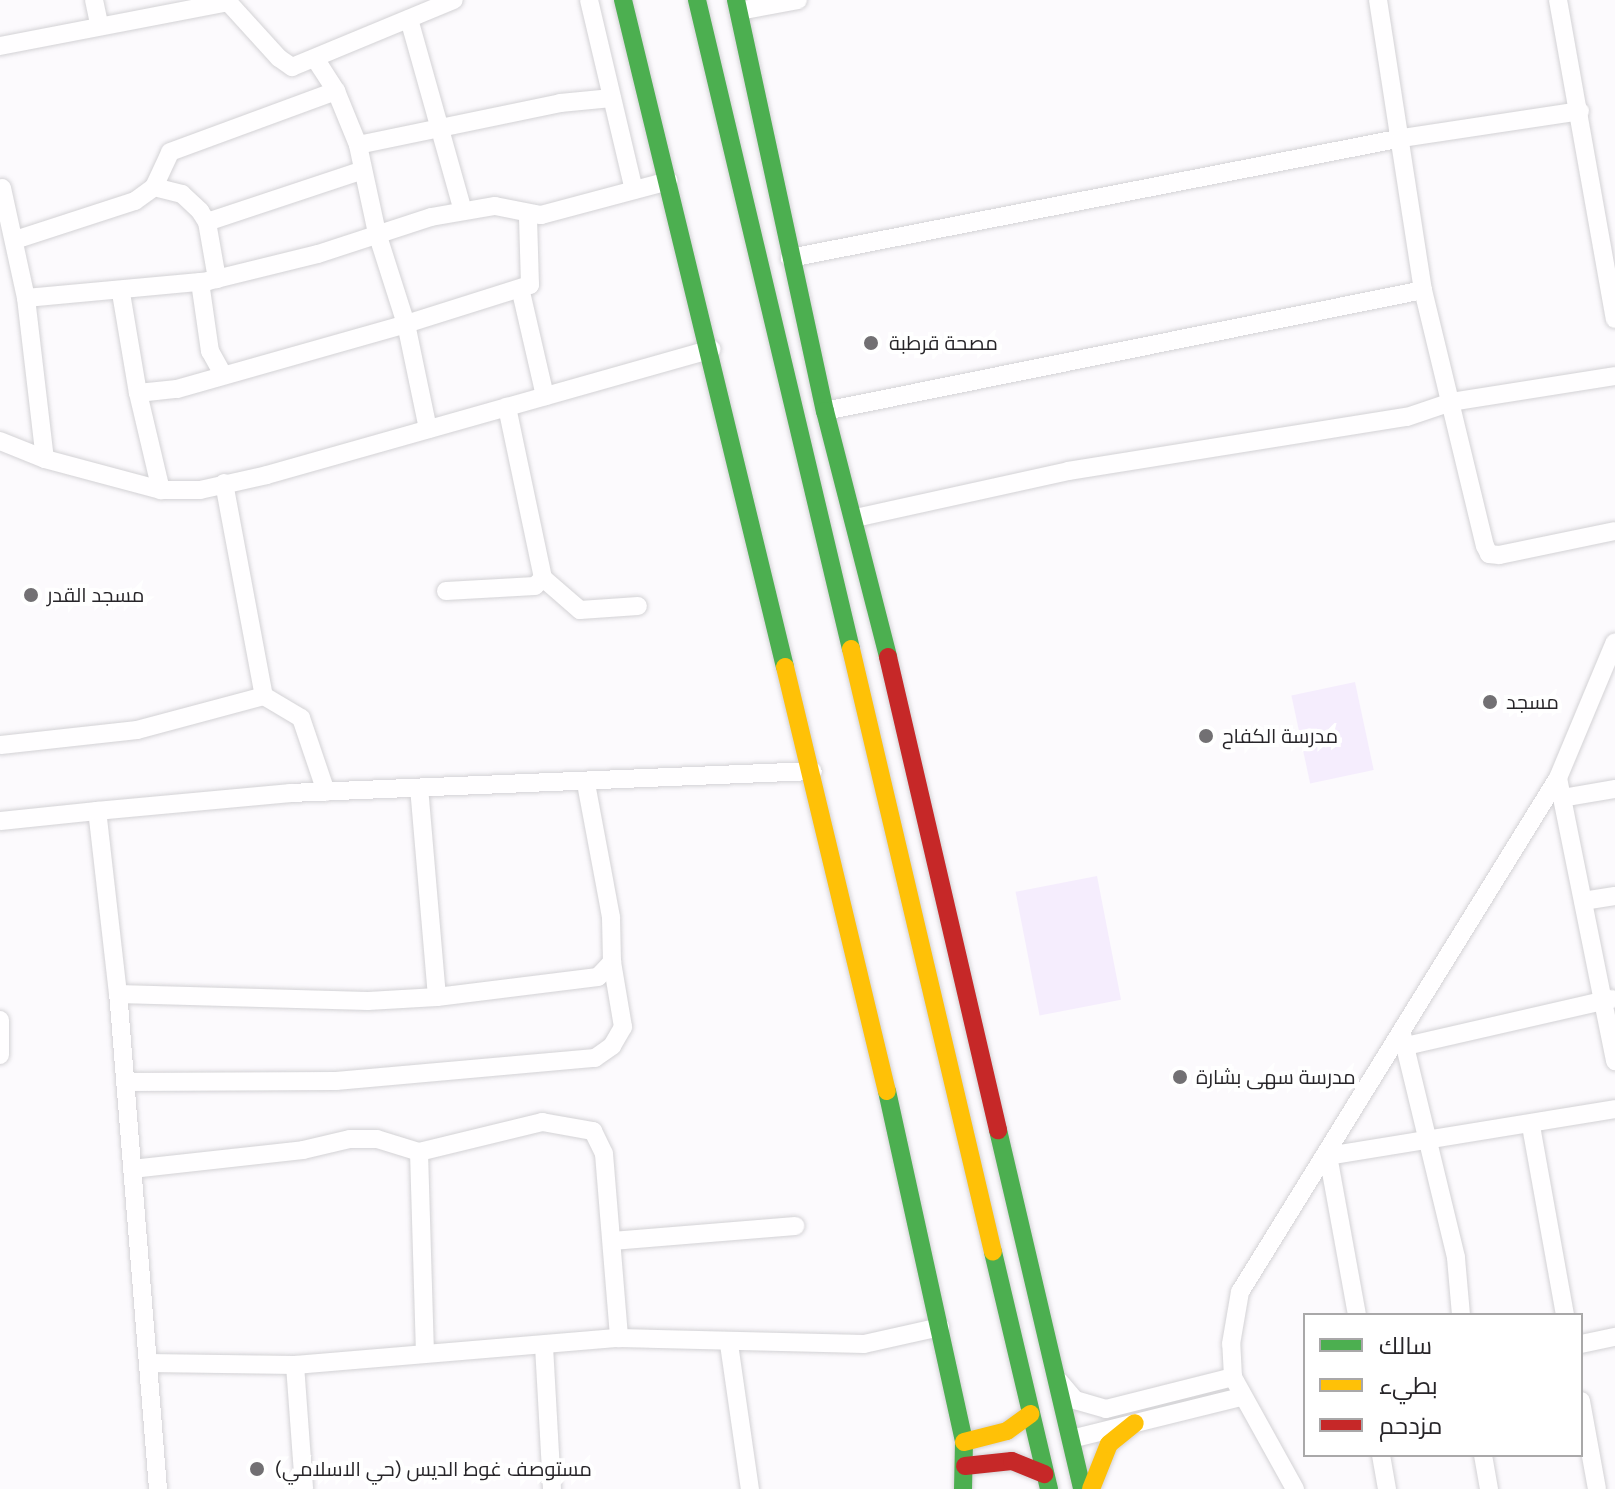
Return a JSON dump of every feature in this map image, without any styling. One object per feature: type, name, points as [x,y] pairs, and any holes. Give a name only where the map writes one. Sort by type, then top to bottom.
[{"type":"main road","points":[[623,0],[813,771],[940,1327],[964,1442],[963,1489]]},
{"type":"main road","points":[[697,0],[1047,1481]]},
{"type":"main road","points":[[738,6],[825,411],[855,518],[1082,1489]]},
{"type":"main road","points":[[1023,1386],[1057,1378]]},
{"type":"main road","points":[[964,1442],[1007,1431],[1030,1414]]},
{"type":"main road","points":[[1091,1489],[1109,1444],[1135,1423]]},
{"type":"main road","points":[[965,1466],[1012,1461],[1047,1481]]},
{"type":"street","points":[[94,0],[99,24]]},
{"type":"street","points":[[589,0],[634,190]]},
{"type":"street","points":[[738,6],[798,0]]},
{"type":"street","points":[[1378,0],[1402,138],[1423,290],[1489,554],[1615,531]]},
{"type":"street","points":[[1558,0],[1615,319]]},
{"type":"street","points":[[0,46],[99,24],[230,1],[279,58],[292,67],[316,60],[444,1]]},
{"type":"street","points":[[409,19],[444,131],[463,211]]},
{"type":"street","points":[[316,60],[336,91],[358,145],[377,233],[406,324],[428,429]]},
{"type":"street","points":[[15,240],[135,201],[154,187],[170,152],[336,91]]},
{"type":"street","points":[[358,145],[444,131],[560,103],[612,98]]},
{"type":"street","points":[[790,258],[1402,138],[1580,111]]},
{"type":"street","points":[[207,222],[363,170]]},
{"type":"street","points":[[26,298],[121,293],[209,280],[318,254],[377,233],[463,211],[504,206],[528,216],[669,181]]},
{"type":"street","points":[[1,186],[26,298],[45,459]]},
{"type":"street","points":[[154,187],[182,194],[207,222],[210,351],[223,374]]},
{"type":"street","points":[[138,393],[177,389],[521,292],[533,280],[528,216]]},
{"type":"street","points":[[825,411],[1423,290]]},
{"type":"street","points":[[521,292],[545,396]]},
{"type":"street","points":[[121,293],[138,393],[161,490]]},
{"type":"street","points":[[0,441],[45,459],[161,490],[200,490],[711,349]]},
{"type":"street","points":[[855,518],[1068,471],[1407,417],[1451,402],[1615,376]]},
{"type":"street","points":[[446,591],[535,586],[543,578],[545,569],[507,407]]},
{"type":"street","points":[[224,483],[264,696]]},
{"type":"street","points":[[543,578],[580,610],[638,606]]},
{"type":"street","points":[[1295,1489],[1241,1397],[1233,1377],[1231,1344],[1240,1292],[1404,1040],[1558,778],[1613,652]]},
{"type":"street","points":[[1,745],[137,730],[264,696],[301,718],[326,792]]},
{"type":"street","points":[[0,821],[326,792],[586,784],[813,771]]},
{"type":"street","points":[[1558,778],[1583,901],[1609,999],[1615,1061]]},
{"type":"street","points":[[125,1082],[336,1081],[595,1058],[612,1046],[623,1027],[612,962],[611,917],[586,784]]},
{"type":"street","points":[[419,789],[437,997]]},
{"type":"street","points":[[1562,798],[1615,789]]},
{"type":"street","points":[[97,811],[118,994],[158,1489]]},
{"type":"street","points":[[1583,901],[1615,896]]},
{"type":"street","points":[[118,994],[368,1001],[437,997],[598,977],[612,962]]},
{"type":"street","points":[[1404,1040],[1609,999]]},
{"type":"street","points":[[0,1020],[0,1055]]},
{"type":"street","points":[[1404,1040],[1456,1258],[1461,1313]]},
{"type":"street","points":[[1328,1156],[1531,1126],[1615,1109]]},
{"type":"street","points":[[132,1169],[303,1150],[350,1139],[377,1139],[419,1152],[542,1122],[593,1131],[604,1154],[619,1338]]},
{"type":"street","points":[[1531,1126],[1565,1313]]},
{"type":"street","points":[[419,1152],[425,1353]]},
{"type":"street","points":[[1328,1156],[1357,1313]]},
{"type":"street","points":[[612,1241],[795,1226]]},
{"type":"street","points":[[148,1363],[295,1365],[619,1338],[729,1344],[864,1344],[940,1327]]},
{"type":"street","points":[[1583,1344],[1615,1337]]},
{"type":"street","points":[[729,1344],[750,1489]]},
{"type":"street","points":[[544,1346],[552,1489]]},
{"type":"street","points":[[295,1365],[304,1489]]},
{"type":"street","points":[[1057,1378],[1075,1400],[1106,1409],[1233,1377]]},
{"type":"street","points":[[1071,1439],[1241,1397]]},
{"type":"street","points":[[1583,1412],[1597,1489]]},
{"type":"street","points":[[1381,1457],[1387,1489]]},
{"type":"street","points":[[1483,1457],[1489,1489]]},
{"type":"shaded area","points":[[1355,682],[1374,770],[1310,784],[1291,696]]},
{"type":"shaded area","points":[[1097,876],[1121,1000],[1040,1016],[1016,892]]},
{"type":"traffic: fast","points":[[623,0],[785,667]]},
{"type":"traffic: fast","points":[[697,0],[851,649]]},
{"type":"traffic: fast","points":[[736,0],[825,411],[888,657]]},
{"type":"traffic: fast","points":[[887,1091],[964,1442],[963,1489]]},
{"type":"traffic: fast","points":[[998,1130],[1082,1489]]},
{"type":"traffic: fast","points":[[993,1252],[1049,1489]]},
{"type":"traffic: slow","points":[[851,649],[993,1252]]},
{"type":"traffic: slow","points":[[785,667],[887,1091]]},
{"type":"traffic: slow","points":[[964,1442],[1007,1431],[1030,1414]]},
{"type":"traffic: slow","points":[[1091,1489],[1109,1444],[1135,1423]]},
{"type":"traffic: jam","points":[[888,657],[998,1130]]},
{"type":"traffic: jam","points":[[965,1466],[1012,1461],[1045,1474]]},
{"type":"place","name":"مصحة قرطبة","points":[[871,343]]},
{"type":"place","name":"مسجد القدر","points":[[31,595]]},
{"type":"place","name":"مسجد","points":[[1490,702]]},
{"type":"place","name":"مدرسة الكفاح","points":[[1206,736]]},
{"type":"place","name":"مدرسة سهى بشارة","points":[[1180,1077]]},
{"type":"place","name":"مستوصف غوط الديس (حي الاسلامي)","points":[[257,1469]]}]
